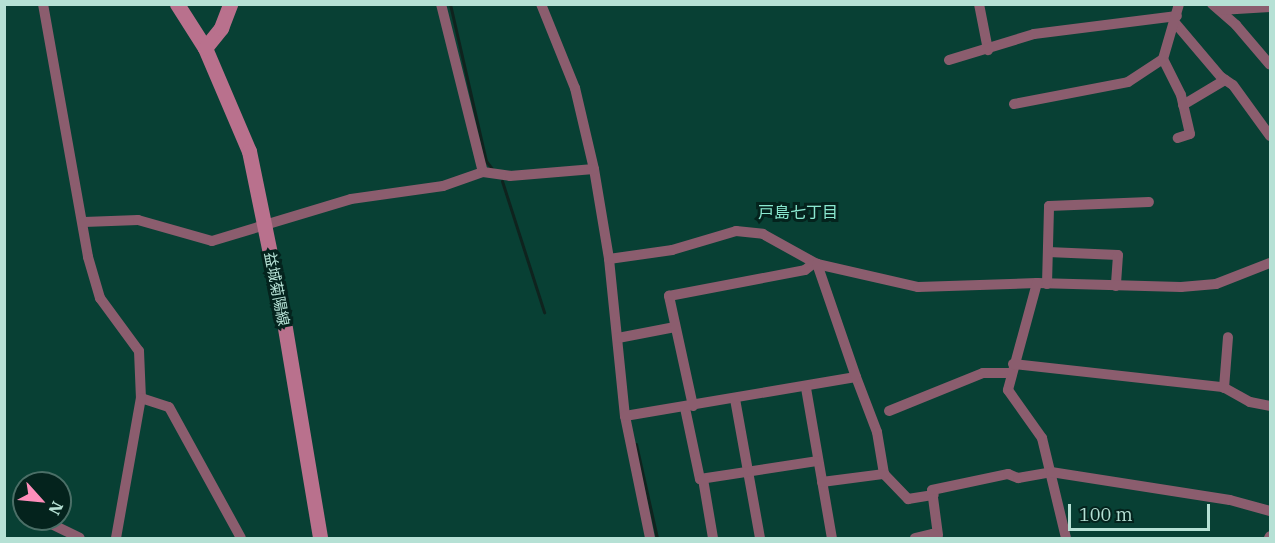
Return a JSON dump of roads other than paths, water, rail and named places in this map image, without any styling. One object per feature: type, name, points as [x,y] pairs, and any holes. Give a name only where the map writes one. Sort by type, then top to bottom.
[{"type":"main road","name":"益城菊陽線","points":[[177,4],[205,48],[249,151],[265,223],[320,538]]},
{"type":"main road","points":[[205,48],[221,28],[230,4]]},
{"type":"street","points":[[43,4],[84,222],[88,257],[100,298],[139,351],[141,398],[116,538]]},
{"type":"street","points":[[441,4],[483,172]]},
{"type":"street","points":[[541,4],[575,88],[594,169],[609,259],[625,416],[650,538]]},
{"type":"street","points":[[979,4],[988,50]]},
{"type":"street","points":[[1014,104],[1128,82],[1163,59],[1177,20],[1179,4]]},
{"type":"street","points":[[1216,7],[1270,7]]},
{"type":"street","points":[[1216,7],[1270,65]]},
{"type":"street","points":[[948,60],[988,50],[1034,34],[1177,20]]},
{"type":"street","points":[[1177,20],[1225,80],[1233,85],[1270,136]]},
{"type":"street","points":[[1163,59],[1183,105],[1190,134],[1178,138]]},
{"type":"street","points":[[1183,105],[1225,80]]},
{"type":"street","points":[[84,222],[138,220],[212,241],[265,223],[351,199],[443,186],[483,172],[510,176],[594,169]]},
{"type":"street","points":[[1066,538],[1042,438],[1008,390],[1012,368],[1042,284],[1048,252],[1049,206],[1149,202]]},
{"type":"street","points":[[609,259],[672,250],[736,231],[753,232],[815,263],[918,288],[1042,284],[1116,286],[1216,284],[1270,263]]},
{"type":"street","points":[[1048,252],[1118,255],[1116,286]]},
{"type":"street","points":[[815,263],[805,270],[669,296],[699,478],[818,461]]},
{"type":"street","points":[[815,263],[877,432],[884,474],[908,498],[934,495]]},
{"type":"street","points":[[618,338],[675,327]]},
{"type":"street","points":[[1224,388],[1228,337]]},
{"type":"street","points":[[889,411],[983,373],[1012,368],[1224,388],[1250,402],[1270,406]]},
{"type":"street","points":[[625,416],[806,388],[856,377]]},
{"type":"street","points":[[806,388],[832,538]]},
{"type":"street","points":[[141,398],[168,407],[241,538]]},
{"type":"street","points":[[735,399],[760,538]]},
{"type":"street","points":[[915,538],[938,537],[932,490],[1008,474],[1018,478],[1051,472],[1230,500],[1270,511]]},
{"type":"street","points":[[822,482],[884,474]]},
{"type":"street","points":[[703,479],[713,538]]},
{"type":"street","points":[[65,531],[80,538]]},
{"type":"waterway","points":[[450,4],[486,161],[493,170]]},
{"type":"waterway","points":[[502,181],[544,312]]},
{"type":"waterway","points":[[636,444],[657,538]]},
{"type":"district","name":"戸島七丁目","points":[[798,212]]}]
